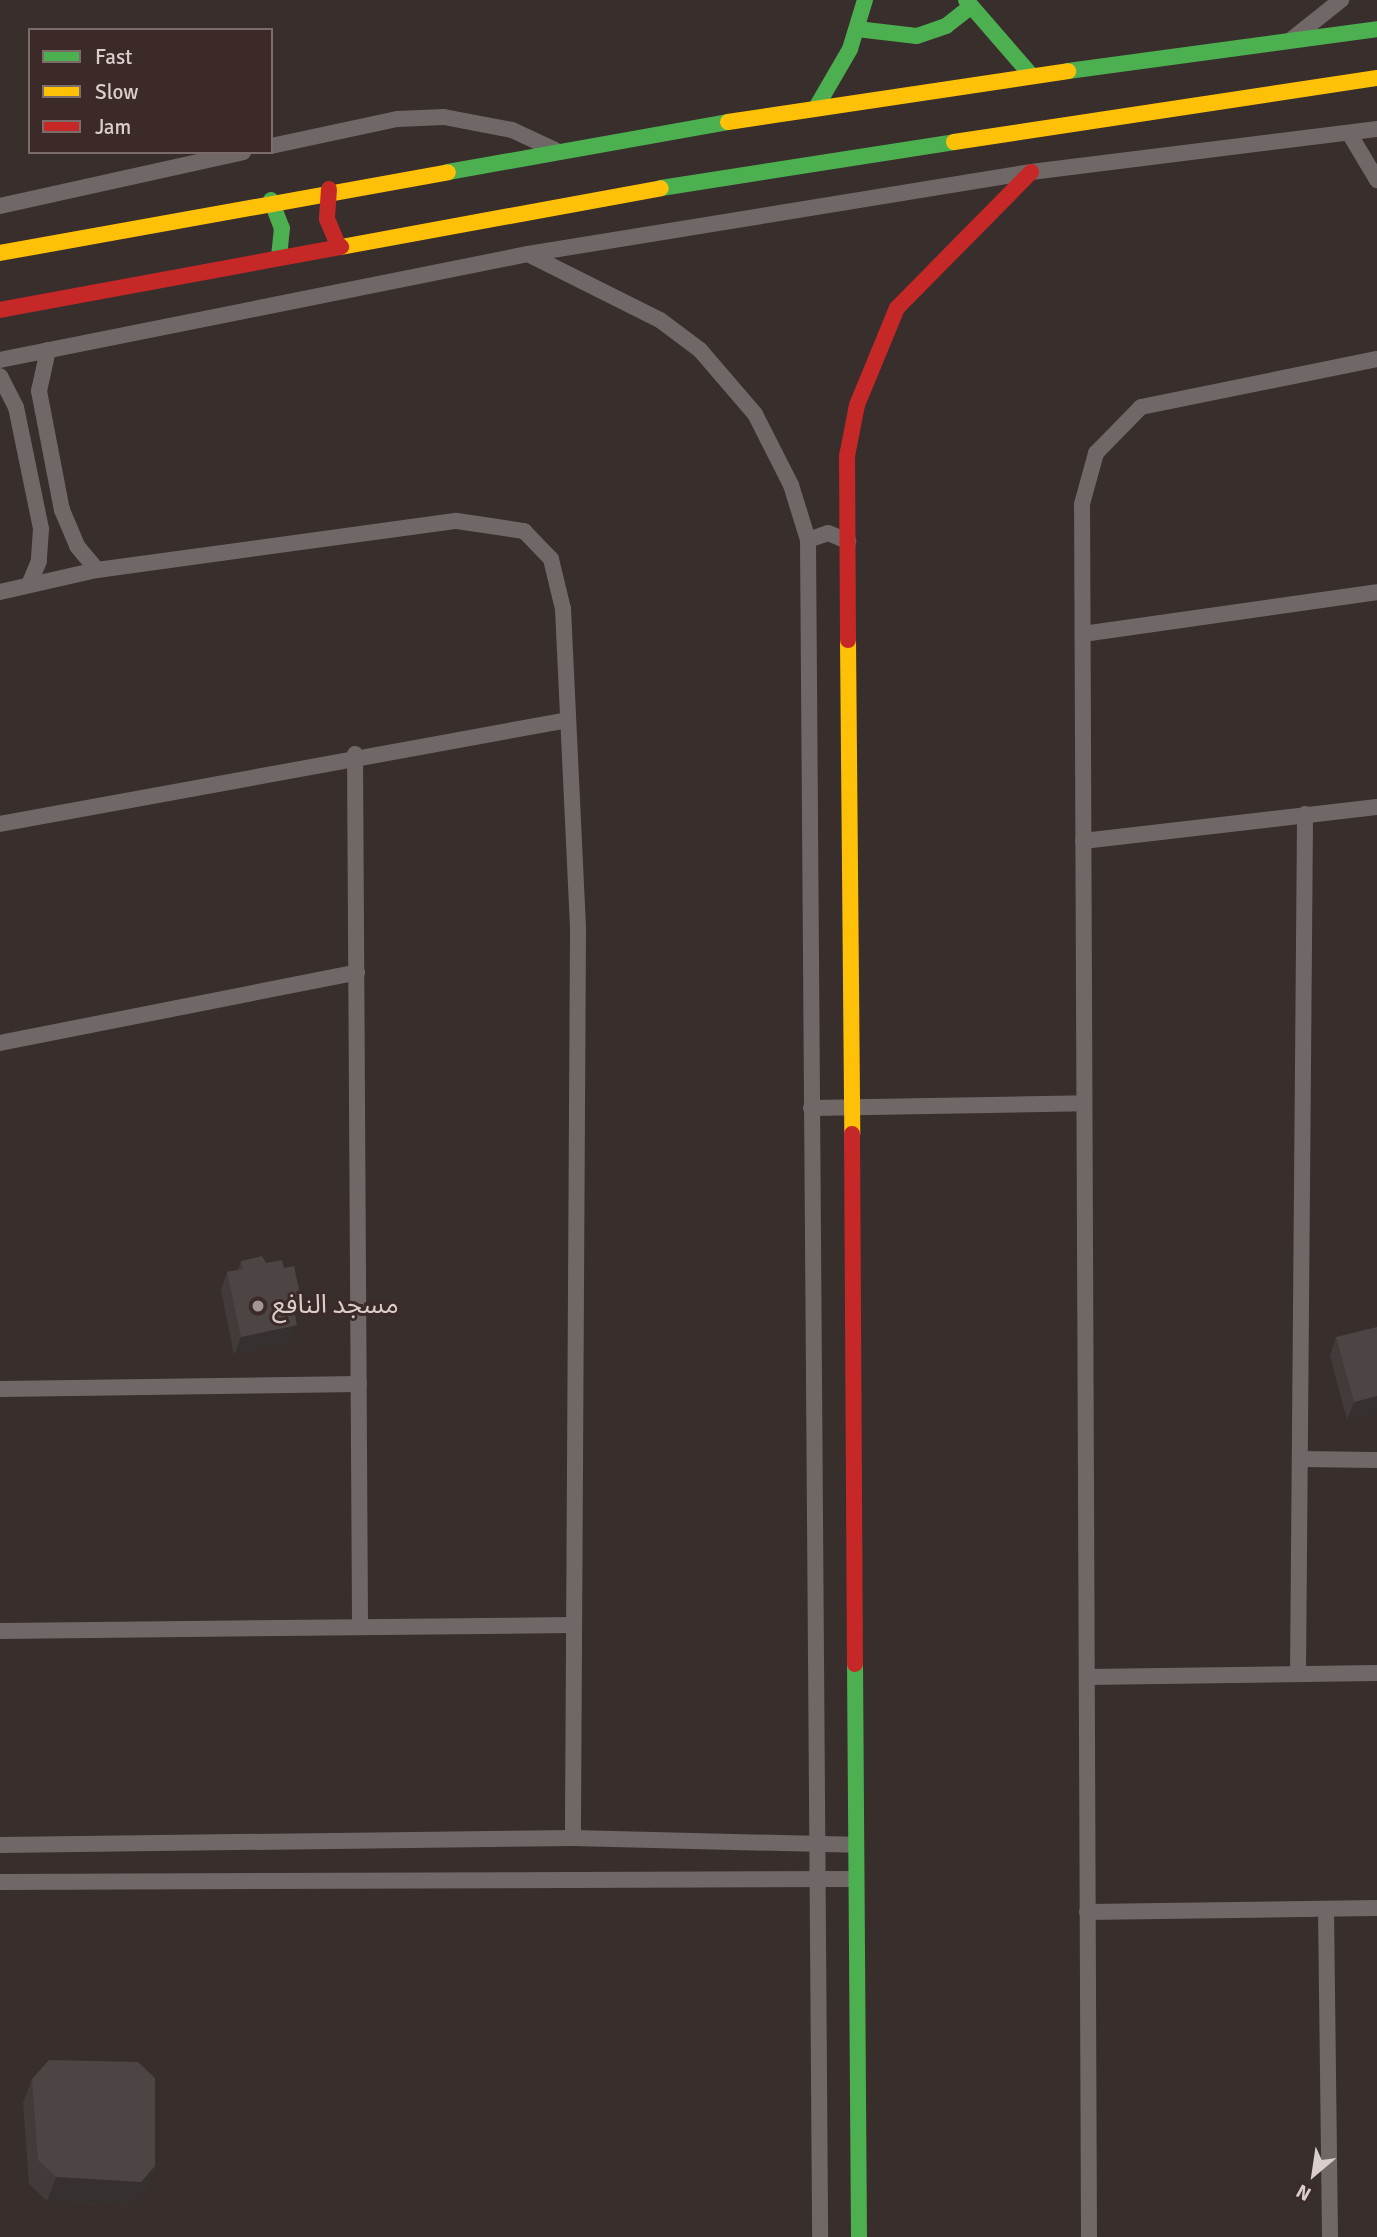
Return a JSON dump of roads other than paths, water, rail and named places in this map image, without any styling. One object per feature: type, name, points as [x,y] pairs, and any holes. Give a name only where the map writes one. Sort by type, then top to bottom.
[{"type":"street","points":[[817,106],[858,29],[865,0]]},
{"type":"street","points":[[1292,39],[1341,0]]},
{"type":"street","points":[[858,29],[917,36],[946,26],[968,4],[1030,74]]},
{"type":"street","points":[[0,253],[329,189],[817,106],[1030,74],[1377,29]]},
{"type":"street","points":[[0,310],[703,180],[1377,78]]},
{"type":"street","points":[[273,146],[432,117],[490,124],[555,150]]},
{"type":"street","points":[[0,360],[528,254],[1031,172],[1377,129]]},
{"type":"street","points":[[1349,133],[1377,180]]},
{"type":"street","points":[[0,206],[234,154]]},
{"type":"street","points":[[859,2237],[847,1107],[847,456],[874,355],[897,308],[1031,172]]},
{"type":"street","points":[[329,189],[327,219],[340,247]]},
{"type":"street","points":[[271,200],[282,228],[279,257]]},
{"type":"street","points":[[528,254],[660,320],[700,351],[755,414],[791,485],[808,540],[820,1880],[820,2237]]},
{"type":"street","points":[[48,350],[39,391],[62,510],[77,546],[97,570]]},
{"type":"street","points":[[1088,2237],[1084,494],[1096,453],[1123,419],[1161,398],[1376,358]]},
{"type":"street","points":[[0,376],[16,407],[41,529],[39,561],[29,584]]},
{"type":"street","points":[[0,592],[97,570],[457,521],[508,526],[538,545],[559,582],[578,930],[571,1625],[573,1838]]},
{"type":"street","points":[[808,540],[828,533],[848,541]]},
{"type":"street","points":[[1083,634],[1377,592]]},
{"type":"street","points":[[0,824],[355,754],[568,720]]},
{"type":"street","points":[[355,754],[360,1623]]},
{"type":"street","points":[[1083,841],[1377,807]]},
{"type":"street","points":[[1298,1674],[1305,814]]},
{"type":"street","points":[[0,1043],[357,972]]},
{"type":"street","points":[[811,1108],[1084,1103]]},
{"type":"street","points":[[0,1389],[359,1384]]},
{"type":"street","points":[[1300,1459],[1377,1460]]},
{"type":"street","points":[[0,1631],[360,1623],[571,1625]]},
{"type":"street","points":[[1087,1677],[1377,1673]]},
{"type":"street","points":[[0,1844],[573,1838],[854,1845]]},
{"type":"street","points":[[0,1882],[855,1879]]},
{"type":"street","points":[[1326,1909],[1330,2237]]},
{"type":"street","points":[[1087,1912],[1377,1909]]},
{"type":"place","name":"مسجد النافع","points":[[258,1306]]}]
